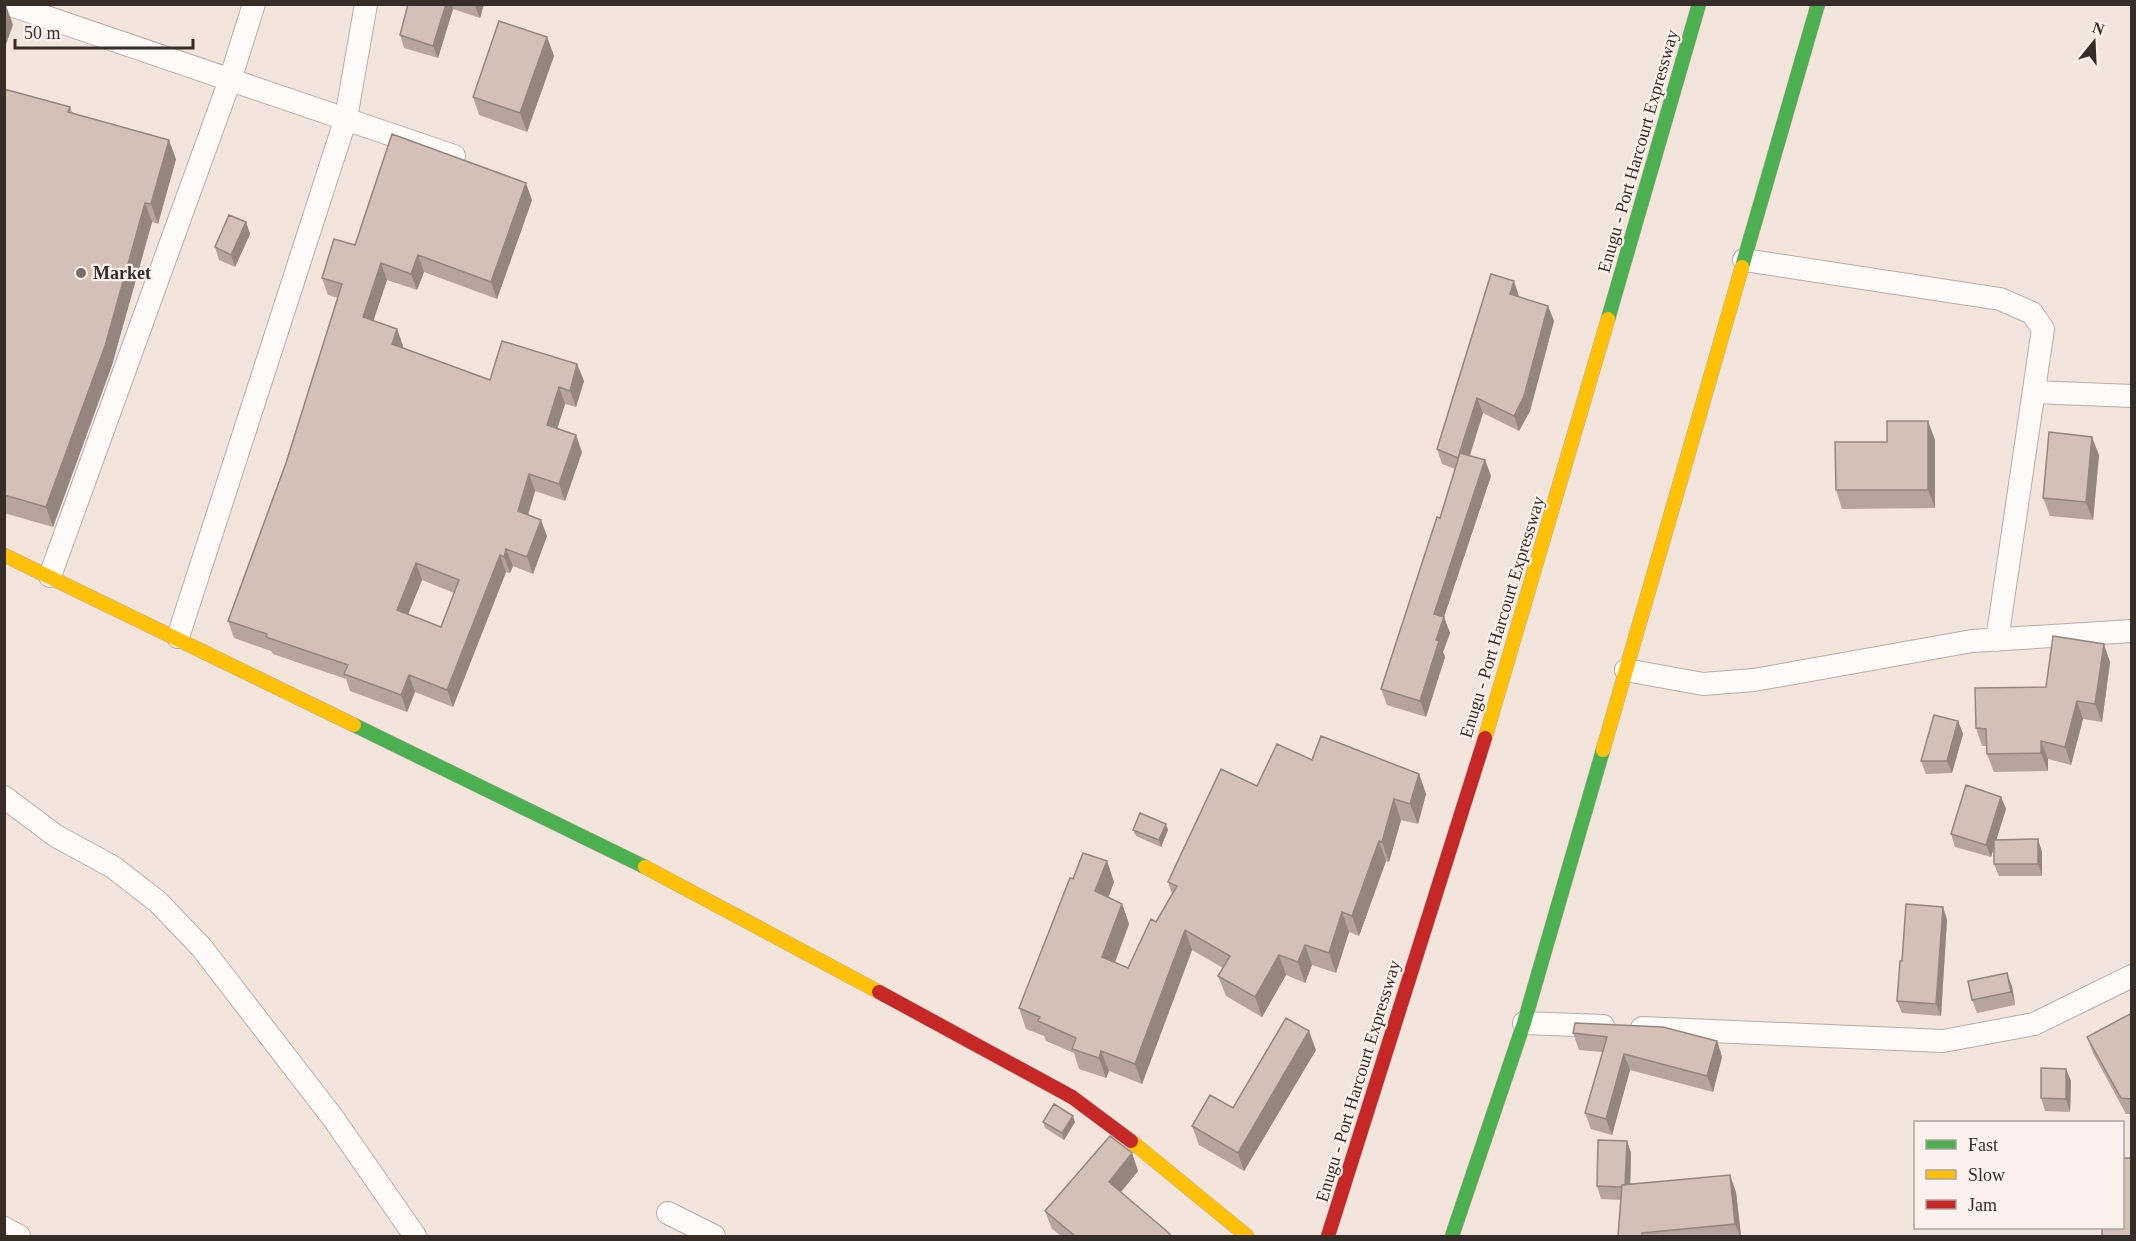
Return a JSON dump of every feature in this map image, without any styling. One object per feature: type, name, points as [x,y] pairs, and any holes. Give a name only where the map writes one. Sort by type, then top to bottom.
[{"type":"main road","name":"Enugu - Port Harcourt Expressway","points":[[1328,1236],[1513,650],[1699,4]]},
{"type":"main road","points":[[1452,1236],[1524,1023],[1818,4]]},
{"type":"main road","points":[[9,563],[50,576],[178,637],[687,887],[1072,1097],[1109,1123],[1247,1236]]},
{"type":"street","points":[[8,4],[346,117],[454,156]]},
{"type":"street","points":[[50,576],[230,80],[254,4]]},
{"type":"street","points":[[178,637],[346,117],[366,4]]},
{"type":"street","points":[[1744,260],[2016,303],[2032,313],[2043,329],[1997,640]]},
{"type":"street","points":[[2034,392],[2132,396]]},
{"type":"street","points":[[1626,670],[1703,684],[1754,680],[1972,641],[2132,631]]},
{"type":"street","points":[[4,797],[56,836],[113,867],[158,902],[202,948],[333,1118],[415,1236]]},
{"type":"street","points":[[1524,1023],[1943,1041],[2034,1024],[2132,976]]},
{"type":"street","points":[[669,1213],[714,1236]]},
{"type":"street","points":[[4,1228],[19,1236]]},
{"type":"building","points":[[408,4],[446,4],[433,46],[400,35]]},
{"type":"building","points":[[499,21],[547,37],[520,113],[473,97]]},
{"type":"building","points":[[4,89],[70,107],[68,112],[169,140],[151,204],[145,203],[105,346],[46,507],[4,495]]},
{"type":"building","points":[[392,134],[526,183],[491,282],[418,255],[411,274],[381,263],[363,317],[397,329],[392,344],[490,380],[502,341],[577,364],[570,391],[559,387],[547,425],[576,435],[559,484],[529,474],[518,511],[541,520],[527,557],[506,549],[504,557],[500,555],[447,690],[409,675],[401,695],[344,674],[348,665],[266,637],[267,634],[228,621],[286,463],[342,284],[322,278],[334,239],[355,245]],"holes":[[[416,563],[459,580],[441,627],[397,610]]]},
{"type":"building","points":[[229,215],[246,222],[231,255],[215,247]]},
{"type":"building","points":[[1491,274],[1514,281],[1510,294],[1548,306],[1524,396],[1514,416],[1477,398],[1458,458],[1437,449]]},
{"type":"building","points":[[1887,421],[1928,421],[1928,490],[1836,490],[1835,442],[1887,442]]},
{"type":"building","points":[[2049,432],[2092,437],[2086,502],[2043,498]]},
{"type":"building","points":[[1460,453],[1485,460],[1434,614],[1444,617],[1420,701],[1381,689]]},
{"type":"building","points":[[2053,636],[2104,644],[2095,704],[2077,701],[2065,747],[2041,741],[2041,753],[1987,754],[1986,729],[1976,728],[1975,688],[2046,687]]},
{"type":"building","points":[[1934,715],[1958,721],[1947,761],[1921,761]]},
{"type":"building","points":[[1321,736],[1419,774],[1410,804],[1394,799],[1382,842],[1379,841],[1352,916],[1342,912],[1329,953],[1305,945],[1298,962],[1279,955],[1255,997],[1218,976],[1230,956],[1185,930],[1135,1064],[1101,1051],[1099,1058],[1072,1049],[1076,1038],[1038,1021],[1040,1017],[1019,1008],[1070,878],[1073,879],[1083,853],[1107,861],[1095,891],[1122,904],[1102,957],[1128,968],[1151,919],[1156,922],[1177,886],[1168,882],[1221,769],[1257,786],[1277,744],[1312,760]]},
{"type":"building","points":[[1966,785],[2001,797],[1986,845],[1951,834]]},
{"type":"building","points":[[1140,813],[1166,824],[1159,840],[1133,830]]},
{"type":"building","points":[[2038,839],[2038,864],[1994,864],[1994,840]]},
{"type":"building","points":[[1906,904],[1943,907],[1936,1004],[1897,1001]]},
{"type":"building","points":[[2007,973],[2011,992],[1972,1000],[1968,981]]},
{"type":"building","points":[[2132,1013],[2132,1099],[2121,1098],[2087,1037]]},
{"type":"building","points":[[1286,1018],[1309,1031],[1238,1153],[1192,1126],[1210,1095],[1233,1108]]},
{"type":"building","points":[[1575,1023],[1663,1027],[1717,1041],[1707,1076],[1624,1054],[1606,1119],[1585,1113],[1607,1037],[1573,1033]]},
{"type":"building","points":[[2041,1068],[2066,1069],[2066,1099],[2041,1098]]},
{"type":"building","points":[[1054,1104],[1073,1116],[1062,1133],[1043,1122]]},
{"type":"building","points":[[1110,1136],[1132,1153],[1109,1182],[1170,1234],[1168,1236],[1075,1236],[1045,1211]]},
{"type":"building","points":[[1598,1140],[1627,1141],[1625,1185],[1621,1187],[1597,1186]]},
{"type":"building","points":[[2124,1158],[2132,1158],[2132,1236],[2102,1236],[2102,1229],[2124,1229]]},
{"type":"building","points":[[1730,1175],[1735,1224],[1642,1233],[1642,1236],[1618,1236],[1622,1185]]},
{"type":"traffic: fast","points":[[1608,319],[1699,4]]},
{"type":"traffic: fast","points":[[1742,267],[1818,4]]},
{"type":"traffic: fast","points":[[354,725],[645,867]]},
{"type":"traffic: fast","points":[[1452,1236],[1524,1023],[1603,750]]},
{"type":"traffic: slow","points":[[1603,750],[1742,267]]},
{"type":"traffic: slow","points":[[1485,738],[1608,319]]},
{"type":"traffic: slow","points":[[4,555],[354,725]]},
{"type":"traffic: slow","points":[[645,867],[879,992]]},
{"type":"traffic: slow","points":[[1131,1141],[1247,1236]]},
{"type":"traffic: jam","points":[[1328,1236],[1485,738]]},
{"type":"traffic: jam","points":[[879,992],[1072,1097],[1131,1141]]},
{"type":"place","name":"Market","points":[[81,273]]}]
